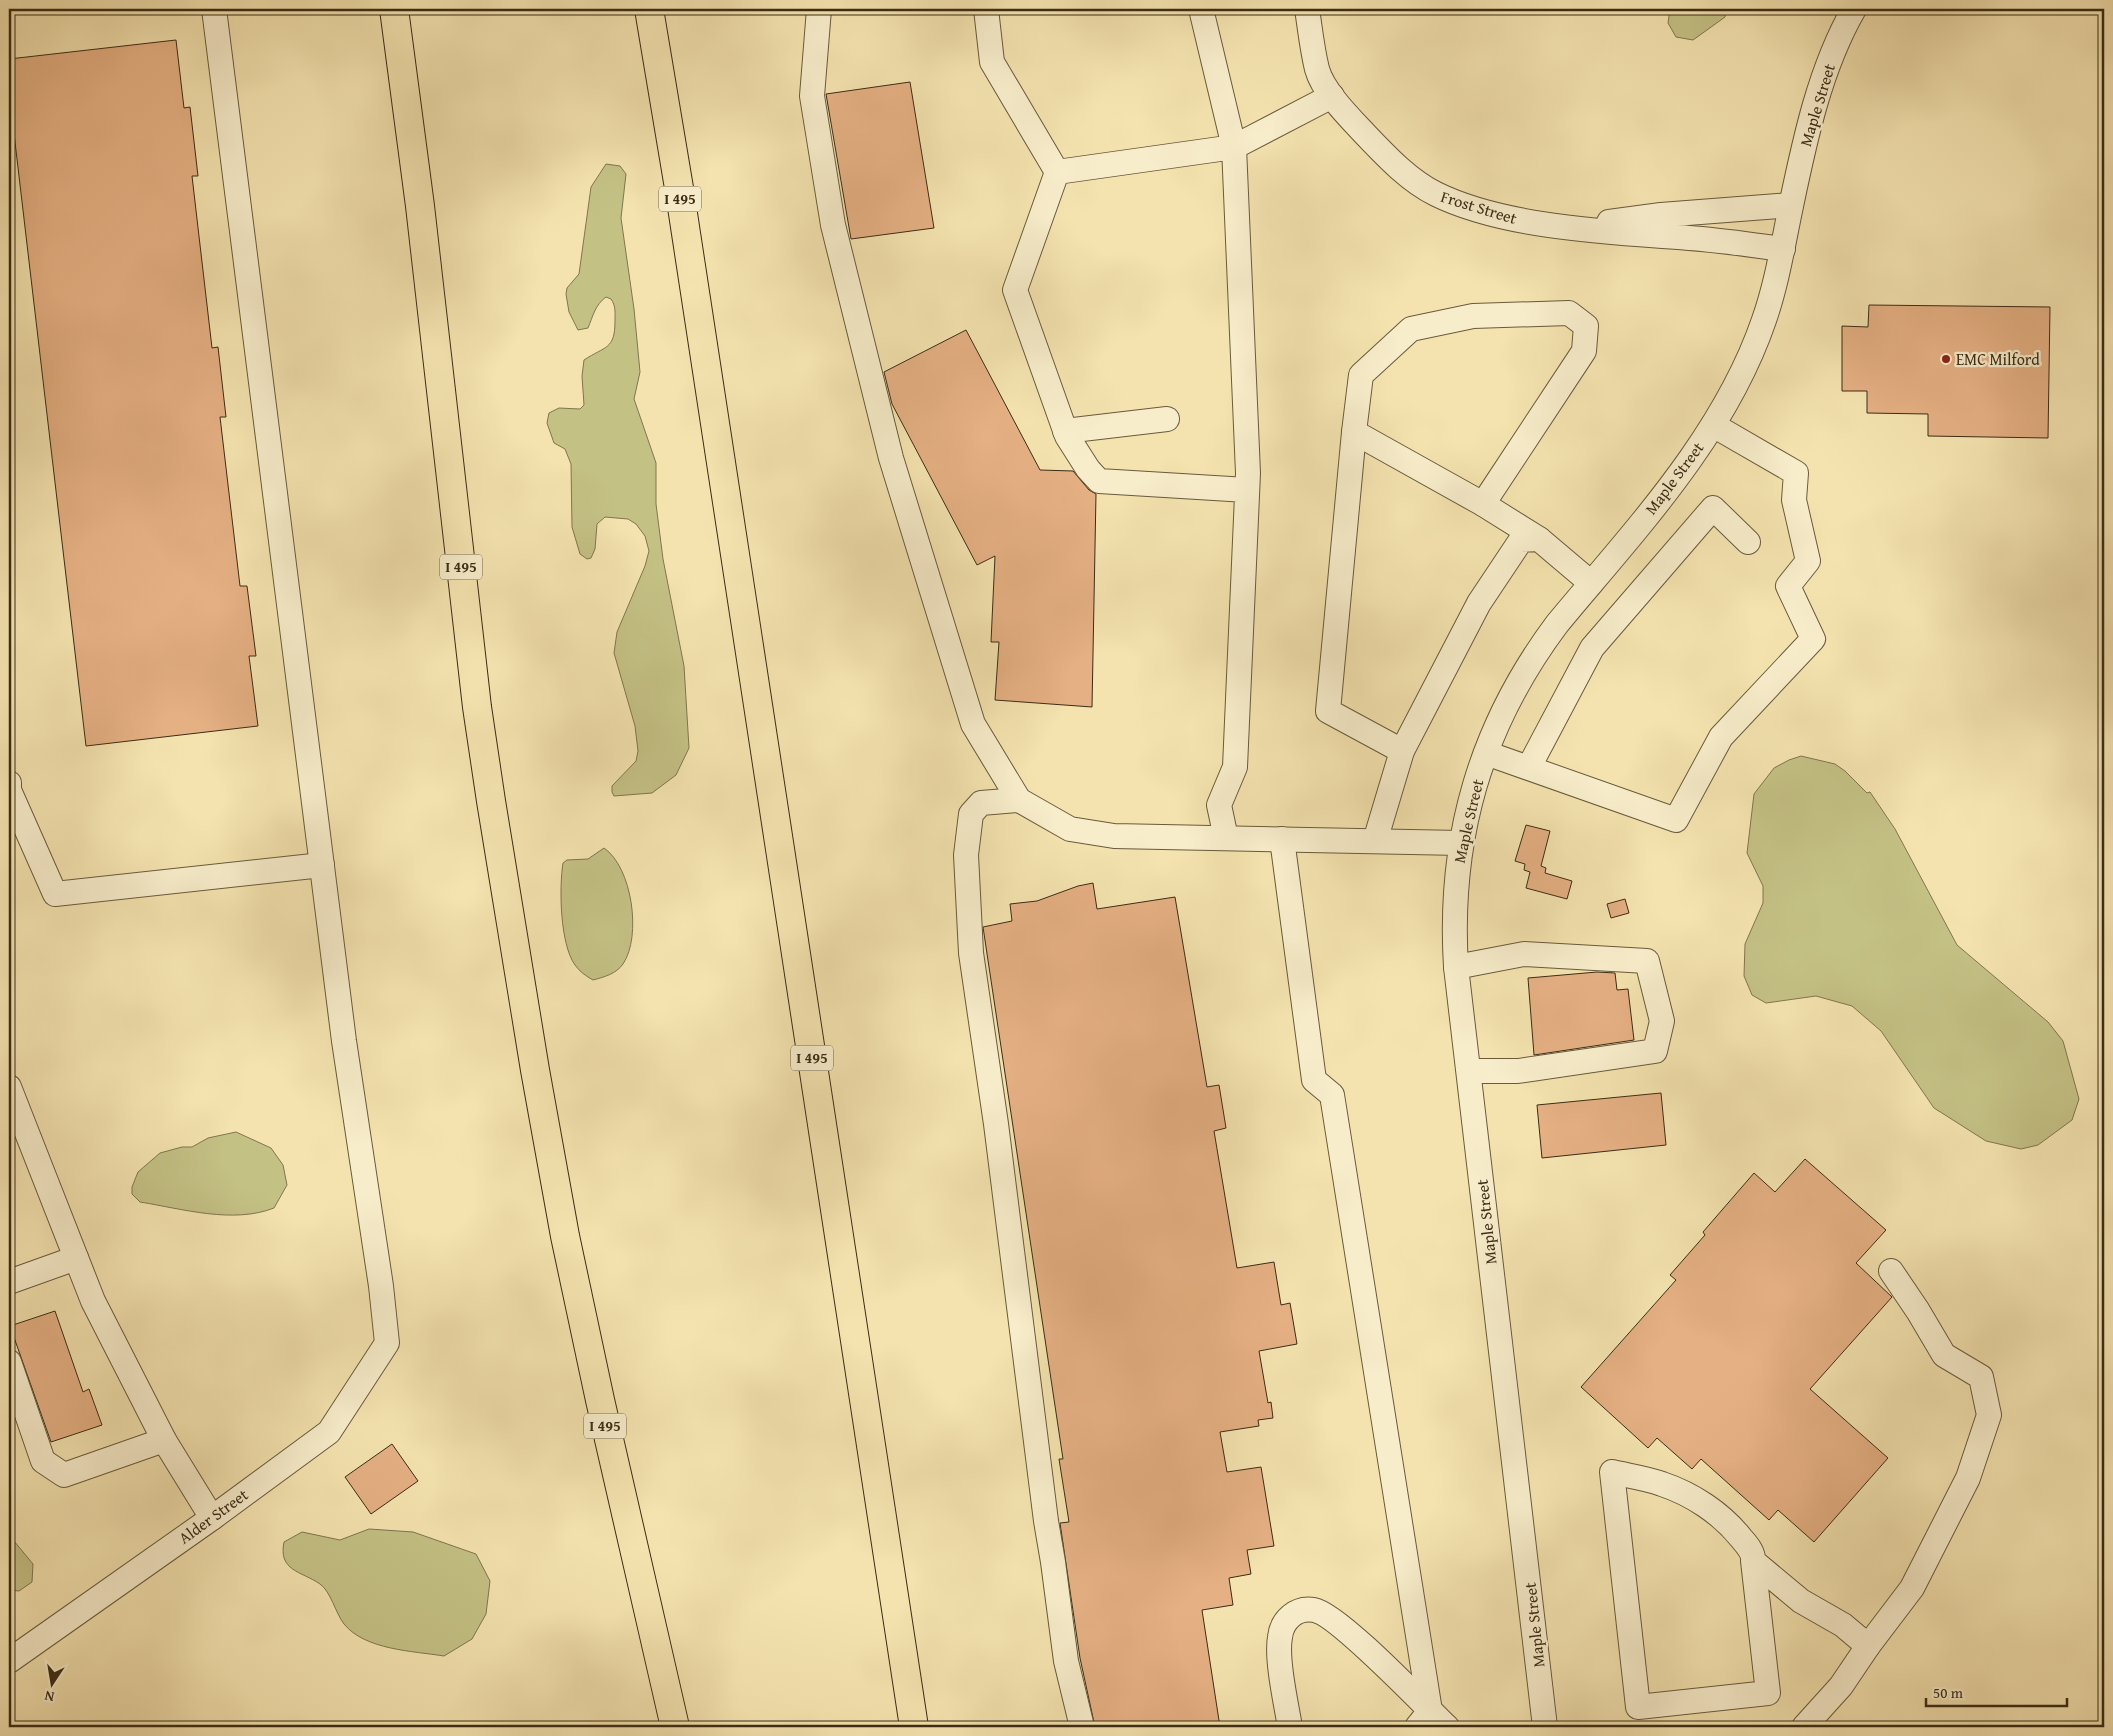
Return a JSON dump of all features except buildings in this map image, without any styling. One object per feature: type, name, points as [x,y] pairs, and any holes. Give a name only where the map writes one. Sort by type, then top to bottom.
[{"type":"highway","name":"I 495","points":[[394,9],[420,206],[477,707],[536,1078],[565,1236],[600,1400],[675,1727]]},
{"type":"highway","name":"I 495","points":[[649,9],[680,194],[914,1727]]},
{"type":"street","points":[[9,783],[10,790],[55,894],[322,865],[214,9]]},
{"type":"street","points":[[819,9],[812,96],[833,224],[888,449],[973,724],[1019,800],[1070,829],[1114,836],[1461,843]]},
{"type":"street","points":[[986,9],[992,62],[1057,172]]},
{"type":"street","points":[[1201,9],[1234,147],[1248,472],[1235,767],[1219,806],[1226,838]]},
{"type":"street","name":"Frost Street","points":[[1307,9],[1317,70],[1332,96],[1351,120],[1392,161],[1434,193],[1455,202],[1499,215],[1575,227],[1714,240],[1783,249]]},
{"type":"street","name":"Maple Street","points":[[1545,1727],[1456,967],[1454,906],[1461,843],[1474,788],[1486,753],[1500,718],[1519,681],[1541,646],[1654,506],[1713,425],[1732,394],[1755,345],[1773,292],[1812,114],[1834,53],[1853,10]]},
{"type":"street","points":[[1057,172],[1234,147],[1332,96]]},
{"type":"street","points":[[1057,172],[1015,290],[1065,431],[1088,469],[1099,481],[1247,490]]},
{"type":"street","name":"Frost Street","points":[[1575,227],[1661,214],[1791,205]]},
{"type":"street","points":[[1402,751],[1328,711],[1361,375],[1412,329],[1473,316],[1569,312],[1586,326],[1584,351],[1483,504]]},
{"type":"street","points":[[1065,431],[1167,419]]},
{"type":"street","points":[[1486,753],[1676,820],[1721,737],[1813,639],[1788,586],[1808,561],[1794,500],[1796,473],[1713,425]]},
{"type":"street","points":[[1354,432],[1483,504],[1539,539],[1591,583]]},
{"type":"street","points":[[1529,767],[1592,648],[1713,508],[1748,542]]},
{"type":"street","points":[[1375,841],[1402,751],[1484,595],[1521,540],[1539,539]]},
{"type":"street","points":[[1019,800],[981,803],[971,814],[966,855],[971,953],[996,1124],[1046,1521],[1066,1661],[1082,1727]]},
{"type":"street","points":[[1282,839],[1314,1080],[1332,1095],[1424,1719]]},
{"type":"street","name":"Alder Street","points":[[9,1661],[212,1518],[328,1432],[387,1342],[381,1286],[344,1041],[322,865]]},
{"type":"street","points":[[1456,967],[1524,954],[1647,961],[1662,1021],[1655,1052],[1518,1071],[1469,1071]]},
{"type":"street","points":[[9,1087],[94,1300],[164,1440],[212,1518]]},
{"type":"street","points":[[9,1282],[76,1258]]},
{"type":"street","points":[[1804,1727],[1841,1686],[1868,1646],[1912,1588],[1968,1478],[1989,1416],[1981,1377],[1944,1355],[1891,1271]]},
{"type":"street","points":[[9,1362],[43,1461],[64,1475],[164,1440]]},
{"type":"street","points":[[1612,1472],[1661,1484],[1686,1494],[1729,1524],[1754,1555],[1753,1561],[1768,1693],[1638,1707],[1612,1472]]},
{"type":"street","points":[[1753,1561],[1801,1601],[1843,1626],[1868,1646]]},
{"type":"street","points":[[1290,1727],[1278,1649],[1285,1621],[1290,1616],[1306,1610],[1323,1613],[1356,1638],[1424,1719],[1447,1727]]},
{"type":"shaded area","points":[[1670,9],[1726,9],[1725,17],[1693,40],[1676,37],[1668,23]]},
{"type":"shaded area","points":[[606,164],[620,166],[626,174],[621,218],[634,309],[640,372],[634,399],[656,463],[656,504],[663,559],[684,666],[689,748],[676,775],[652,793],[614,796],[612,786],[636,761],[638,751],[635,726],[614,653],[617,632],[645,566],[649,551],[645,536],[636,524],[628,519],[605,517],[597,524],[595,549],[591,558],[587,559],[580,554],[572,527],[571,464],[565,449],[554,443],[547,423],[549,413],[559,408],[580,409],[584,405],[582,376],[584,360],[607,346],[611,342],[615,330],[614,304],[611,299],[606,297],[599,304],[588,328],[578,330],[569,312],[566,294],[567,288],[579,274],[591,187]]},
{"type":"shaded area","points":[[1801,756],[1835,764],[1845,771],[1867,793],[1870,792],[1895,829],[1957,945],[2048,1022],[2063,1041],[2079,1099],[2072,1120],[2038,1145],[2021,1149],[1986,1141],[1934,1108],[1881,1031],[1852,1006],[1816,996],[1766,1003],[1752,995],[1744,976],[1745,944],[1763,903],[1763,886],[1747,853],[1754,794],[1774,768]]},
{"type":"shaded area","points":[[604,848],[614,857],[627,886],[633,920],[632,937],[629,952],[623,964],[610,975],[593,980],[583,974],[575,965],[566,944],[561,901],[562,874],[563,863],[567,860],[588,859]]},
{"type":"shaded area","points":[[236,1132],[271,1148],[283,1165],[287,1185],[274,1208],[242,1215],[208,1214],[140,1202],[132,1194],[132,1187],[138,1172],[160,1153],[182,1147],[192,1147],[208,1138]]},
{"type":"shaded area","points":[[369,1529],[413,1532],[476,1554],[490,1581],[486,1614],[472,1639],[444,1656],[404,1651],[364,1639],[353,1633],[344,1624],[330,1597],[320,1584],[293,1569],[284,1559],[284,1542],[302,1532],[340,1540]]},
{"type":"shaded area","points":[[9,1535],[33,1564],[32,1582],[19,1591],[9,1590]]},
{"type":"place","name":"EMC Milford","points":[[1946,359]]}]
